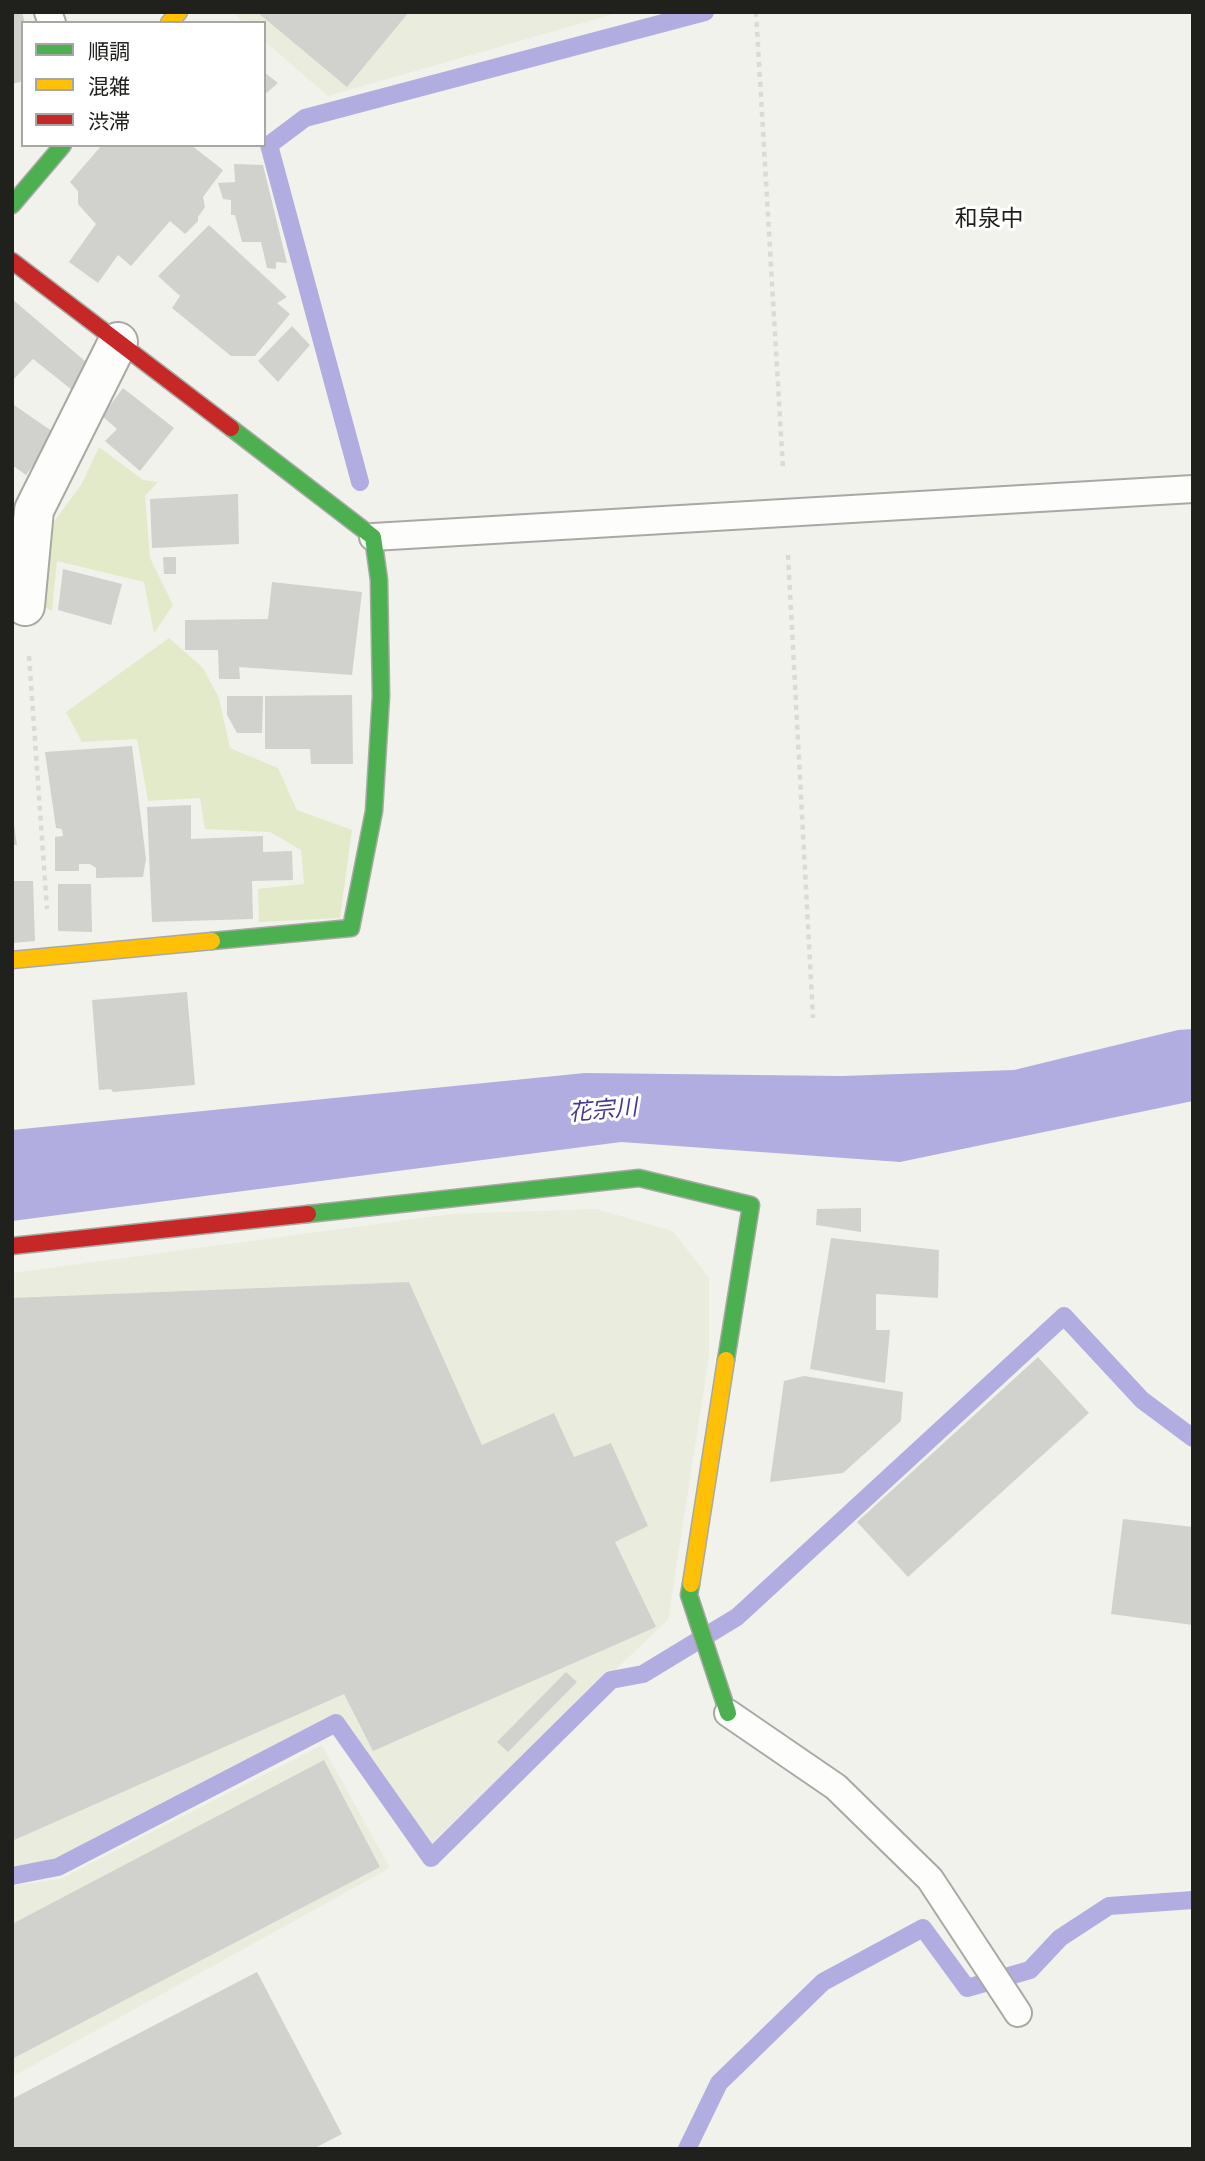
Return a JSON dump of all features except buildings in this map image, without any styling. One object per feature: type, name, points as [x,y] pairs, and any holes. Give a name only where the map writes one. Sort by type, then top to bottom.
[{"type":"street","points":[[12,205],[61,147]]},
{"type":"street","points":[[12,261],[373,537],[379,580],[380,708],[374,811],[351,928],[12,960]]},
{"type":"street","points":[[25,606],[34,510],[118,342]]},
{"type":"street","points":[[12,1246],[639,1178],[751,1205],[689,1595],[728,1713]]},
{"type":"lane","points":[[373,537],[1193,489]]},
{"type":"lane","points":[[728,1713],[835,1787],[930,1879],[1018,2012]]},
{"type":"path","points":[[25,606],[50,957]]},
{"type":"shaded area","points":[[232,12],[621,12],[328,96],[266,43],[266,21],[242,21]]},
{"type":"shaded area","points":[[596,1209],[673,1231],[709,1278],[709,1356],[668,1620],[430,1845],[343,1716],[56,1859],[12,1867],[12,1273],[451,1214]]},
{"type":"shaded area","points":[[322,1745],[390,1868],[12,2077],[12,1886],[60,1879]]},
{"type":"green space","points":[[99,447],[143,480],[158,482],[145,496],[150,558],[173,605],[154,633],[144,582],[57,561],[52,611],[41,605],[47,531],[81,485]]},
{"type":"green space","points":[[169,638],[203,668],[219,698],[230,748],[278,768],[297,810],[352,830],[340,918],[259,922],[258,889],[304,884],[301,850],[270,832],[205,829],[200,798],[148,801],[137,739],[82,742],[66,712]]},
{"type":"water","name":"花宗川","points":[[1193,1029],[1193,1101],[900,1162],[621,1142],[12,1221],[12,1130],[585,1073],[842,1076],[1014,1070],[1178,1030]]},
{"type":"waterway","points":[[360,482],[269,145],[305,118],[705,12]]},
{"type":"waterway","points":[[12,1876],[58,1867],[336,1723],[431,1858],[611,1680],[643,1674],[737,1617],[1064,1316],[1142,1400],[1193,1438]]},
{"type":"waterway","points":[[687,2149],[719,2083],[823,1982],[923,1928],[967,1988],[1030,1970],[1060,1938],[1109,1906],[1193,1900]]},
{"type":"traffic: fast","points":[[12,205],[61,147]]},
{"type":"traffic: fast","points":[[212,941],[351,928],[374,811],[381,696],[379,580],[373,537],[231,428]]},
{"type":"traffic: fast","points":[[308,1214],[639,1178],[751,1205],[726,1360]]},
{"type":"traffic: fast","points":[[691,1584],[689,1595],[728,1713]]},
{"type":"traffic: slow","points":[[171,21],[179,12]]},
{"type":"traffic: slow","points":[[12,960],[212,941]]},
{"type":"traffic: slow","points":[[691,1584],[726,1360]]},
{"type":"traffic: jam","points":[[12,261],[231,428]]},
{"type":"traffic: jam","points":[[12,1246],[308,1214]]},
{"type":"district","name":"和泉中","points":[[989,219]]}]
